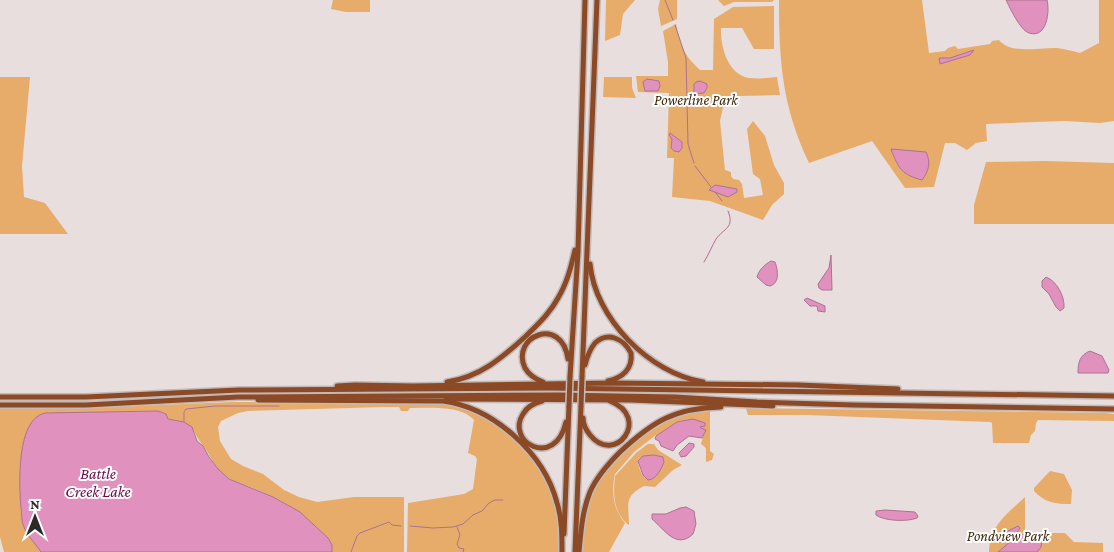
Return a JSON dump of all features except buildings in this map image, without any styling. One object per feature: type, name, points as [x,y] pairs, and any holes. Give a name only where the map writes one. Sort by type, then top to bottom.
[{"type":"highway","points":[[563,552],[570,374],[578,245],[585,0]]},
{"type":"highway","points":[[575,552],[597,0]]},
{"type":"highway","points":[[588,236],[590,272],[600,301],[613,322],[640,350],[663,368],[686,378],[740,384]]},
{"type":"highway","points":[[412,386],[417,383],[440,383],[459,380],[480,372],[499,360],[550,310],[564,286],[578,245]]},
{"type":"highway","points":[[548,383],[532,377],[528,373],[523,361],[523,352],[526,345],[538,335],[551,334],[560,340],[567,352],[570,374]]},
{"type":"highway","points":[[583,370],[591,350],[598,342],[611,337],[625,343],[630,351],[630,367],[614,380],[595,383]]},
{"type":"highway","points":[[313,390],[355,384],[412,386],[595,383],[740,384],[864,388],[923,393]]},
{"type":"highway","points":[[0,397],[86,397],[239,390],[576,388],[1114,396]]},
{"type":"highway","points":[[0,405],[86,405],[205,398],[312,396],[558,395],[675,397],[834,404],[1114,410]]},
{"type":"highway","points":[[205,398],[443,401],[484,413],[505,428],[535,459],[550,482],[560,514],[563,552]]},
{"type":"highway","points":[[558,399],[537,402],[525,411],[519,424],[523,439],[531,446],[537,448],[551,446],[562,436],[569,409]]},
{"type":"highway","points":[[398,400],[558,399],[773,406]]},
{"type":"highway","points":[[581,406],[583,422],[587,431],[595,441],[612,445],[620,442],[627,435],[629,430],[628,420],[620,406],[602,400]]},
{"type":"highway","points":[[579,552],[582,517],[593,485],[611,460],[642,432],[667,416],[688,410],[712,407],[834,404]]},
{"type":"green space","points":[[333,0],[370,0],[370,12],[346,12],[331,9]]},
{"type":"green space","points":[[606,0],[635,0],[623,14],[620,35],[605,41]]},
{"type":"green space","points":[[660,0],[677,0],[677,19],[661,26],[658,9]]},
{"type":"green space","points":[[718,0],[774,0],[772,2],[734,2],[724,6]]},
{"type":"green space","points":[[779,0],[922,0],[929,53],[945,51],[955,46],[958,49],[990,44],[992,41],[999,40],[1004,45],[1018,49],[1057,48],[1080,53],[1099,43],[1099,0],[1114,0],[1114,121],[1100,123],[1064,121],[986,124],[987,141],[976,143],[967,150],[955,143],[945,143],[934,187],[905,188],[872,141],[809,163],[793,122],[784,83],[781,63]]},
{"type":"green space","name":"Powerline Park","points":[[774,6],[774,49],[754,49],[742,28],[721,28],[721,35],[724,51],[731,66],[742,76],[749,78],[777,77],[780,95],[739,96],[723,107],[720,121],[725,170],[731,172],[733,179],[739,180],[742,184],[744,198],[763,195],[760,179],[753,174],[747,129],[753,121],[765,136],[774,165],[784,183],[784,194],[772,205],[763,220],[710,201],[672,197],[674,158],[667,158],[669,93],[638,92],[636,76],[668,76],[668,62],[663,31],[676,24],[681,44],[690,59],[700,70],[713,70],[714,19],[733,7]]},
{"type":"green space","points":[[0,77],[30,77],[22,166],[24,197],[45,203],[68,234],[0,234]]},
{"type":"green space","name":"Powerline Park","points":[[604,77],[632,77],[632,88],[636,98],[603,97]]},
{"type":"green space","points":[[986,162],[1114,163],[1114,224],[974,224],[974,205]]},
{"type":"green space","points":[[233,402],[443,403],[480,413],[518,442],[543,471],[548,480],[556,507],[560,552],[407,552],[408,503],[464,494],[473,489],[477,459],[468,453],[474,420],[469,415],[453,410],[410,408],[408,411],[401,411],[399,407],[384,407],[248,411],[238,413],[221,421],[218,427],[220,441],[231,459],[263,474],[284,490],[299,497],[317,502],[354,497],[404,497],[404,552],[332,552],[331,544],[327,538],[302,515],[288,505],[227,477],[217,467],[194,431],[168,419],[166,414],[158,411],[110,412],[110,552],[4,552],[0,537],[0,409],[88,408]]},
{"type":"green space","points":[[710,408],[710,451],[714,454],[712,460],[706,462],[706,448],[701,444],[704,433],[702,428],[675,429],[656,435],[634,452],[615,474],[614,500],[618,512],[625,523],[609,552],[581,552],[585,516],[591,495],[596,484],[613,461],[635,440],[658,423],[669,417]]},
{"type":"green space","points":[[746,408],[1105,413],[1114,414],[1114,421],[1038,420],[1029,443],[993,443],[992,423],[990,422],[807,415],[748,415]]},
{"type":"green space","points":[[648,444],[654,444],[658,450],[682,465],[673,470],[655,487],[644,486],[633,494],[628,506],[629,525],[620,515],[615,503],[615,476],[636,453]],"holes":[[[648,455],[664,458],[662,467],[652,479],[645,478],[640,469],[639,459]]]},
{"type":"green space","points":[[1050,471],[1064,474],[1072,490],[1071,504],[1051,502],[1042,498],[1034,491],[1034,488]]},
{"type":"green space","name":"Pondview Park","points":[[1025,497],[1025,533],[1065,533],[1074,542],[1103,543],[1103,552],[989,552],[996,527]]},
{"type":"water","points":[[1006,0],[1047,0],[1046,23],[1040,32],[1035,34],[1029,33],[1022,28]]},
{"type":"water","points":[[974,50],[970,55],[940,64],[939,58],[950,58]]},
{"type":"water","points":[[647,79],[659,81],[658,91],[645,91],[643,82]]},
{"type":"water","points":[[700,81],[707,84],[707,88],[704,93],[694,94],[694,84]]},
{"type":"water","points":[[670,133],[682,142],[682,148],[679,152],[671,148],[672,139],[669,135]]},
{"type":"water","points":[[891,149],[926,152],[929,166],[922,180],[910,176],[902,170]]},
{"type":"water","points":[[715,185],[737,189],[737,192],[728,197],[709,190]]},
{"type":"water","points":[[831,255],[832,290],[822,290],[818,284],[829,268]]},
{"type":"water","points":[[771,261],[775,262],[777,279],[770,286],[757,277],[762,268]]},
{"type":"water","points":[[1046,277],[1054,282],[1062,294],[1064,308],[1060,311],[1042,287],[1042,281]]},
{"type":"water","points":[[807,298],[825,306],[825,312],[818,311],[817,306],[810,306],[804,300]]},
{"type":"water","points":[[1090,351],[1102,356],[1109,370],[1108,373],[1078,373],[1080,359]]},
{"type":"water","name":"Battle Creek Lake","points":[[158,411],[166,414],[168,419],[184,422],[192,427],[197,441],[203,446],[218,469],[229,479],[273,497],[300,512],[328,538],[332,545],[332,552],[41,552],[27,534],[23,525],[20,498],[21,454],[29,427],[36,418],[45,413]]},
{"type":"water","points":[[693,419],[705,423],[705,426],[700,427],[706,430],[702,438],[689,436],[677,445],[673,451],[661,446],[659,441],[655,439],[656,436],[677,422]]},
{"type":"water","points":[[689,443],[694,444],[694,447],[686,456],[681,457],[679,453]]},
{"type":"water","points":[[654,455],[663,457],[664,462],[656,476],[648,480],[643,475],[638,461],[643,456]]},
{"type":"water","points":[[686,507],[694,511],[696,524],[693,534],[687,538],[676,539],[652,519],[652,514],[666,514]]},
{"type":"water","points":[[876,511],[915,512],[918,516],[908,520],[896,520],[884,519],[876,515]]},
{"type":"water","points":[[1018,526],[1020,528],[1014,535],[1009,539],[1001,541],[1006,532]]},
{"type":"water","points":[[1027,534],[1040,537],[1042,540],[1041,547],[1037,552],[998,552],[1018,535]]},
{"type":"waterway","points":[[665,0],[673,20]]},
{"type":"waterway","points":[[675,25],[686,58],[688,144],[694,163]]},
{"type":"waterway","points":[[695,166],[711,187]]},
{"type":"waterway","points":[[715,192],[722,201]]},
{"type":"waterway","points":[[704,262],[716,239],[728,227],[730,221],[728,211]]},
{"type":"waterway","points":[[184,422],[184,412],[186,409],[215,406],[279,406]]},
{"type":"waterway","points":[[410,526],[453,527],[463,524],[473,515],[482,511],[489,503],[495,500],[503,500]]},
{"type":"waterway","points":[[351,552],[360,533],[389,522],[392,525],[401,526]]},
{"type":"waterway","points":[[457,527],[460,535],[457,544],[459,548],[464,549],[463,552]]}]
